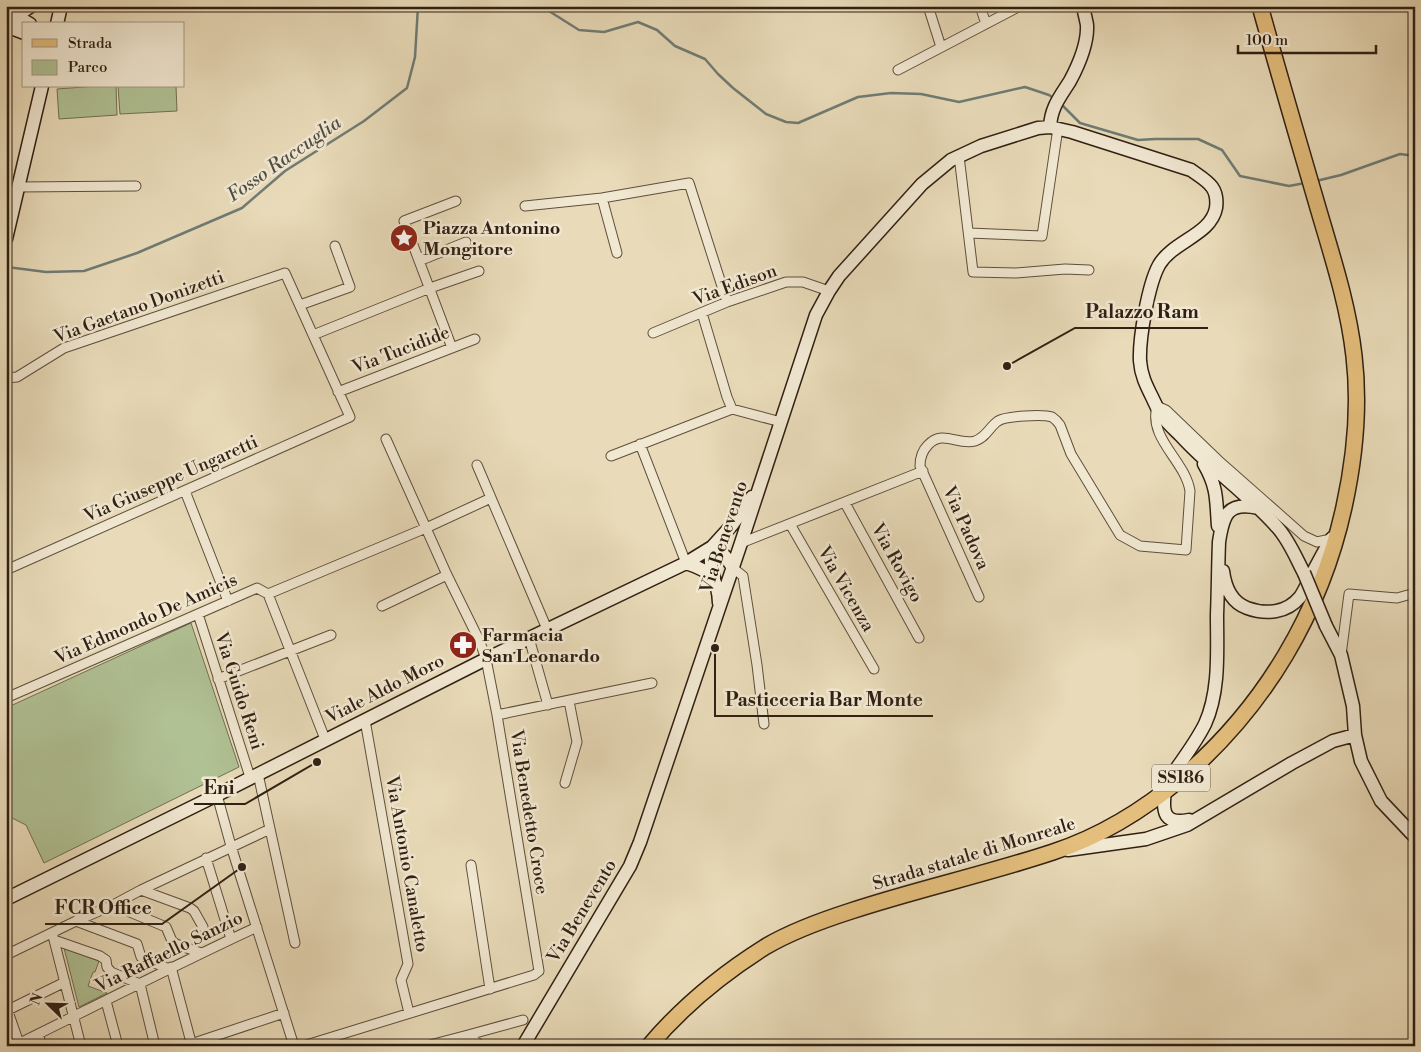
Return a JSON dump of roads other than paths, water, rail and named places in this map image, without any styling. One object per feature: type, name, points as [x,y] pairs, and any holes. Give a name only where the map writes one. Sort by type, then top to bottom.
[{"type":"main road","points":[[9,17],[31,6]]},
{"type":"main road","points":[[57,22],[61,6]]},
{"type":"main road","points":[[1083,6],[1087,27],[1083,54],[1057,101],[1050,118],[1054,128],[1191,170],[1208,182],[1214,189],[1217,199],[1215,213],[1210,222],[1202,230],[1167,254],[1159,266],[1152,283],[1140,344],[1142,378],[1162,417],[1198,454],[1279,528],[1304,573],[1326,626],[1341,655],[1353,706],[1355,735],[1361,761],[1381,801],[1415,837]]},
{"type":"main road","name":"Strada statale di Monreale","points":[[650,1046],[676,1016],[715,982],[767,946],[818,922],[1054,852],[1087,839],[1137,812],[1204,758],[1229,732],[1247,711],[1293,644],[1319,590],[1329,564],[1342,519],[1354,460],[1357,410],[1354,358],[1346,302],[1260,6]]},
{"type":"main road","points":[[9,17],[24,22]]},
{"type":"main road","points":[[9,17],[22,31]]},
{"type":"main road","points":[[6,240],[42,88]]},
{"type":"main road","name":"Via Benevento","points":[[523,1046],[630,866],[742,543],[816,315],[829,291],[839,276],[864,247],[922,184],[951,160],[982,146],[1038,128],[1054,128]]},
{"type":"main road","points":[[1198,454],[1215,485],[1217,503],[1219,542],[1215,686],[1211,706],[1197,739],[1160,795],[1165,814],[1175,821],[1190,820],[1207,812]]},
{"type":"main road","name":"Viale Aldo Moro","points":[[6,899],[217,795],[486,658],[686,563],[712,547],[732,525],[760,487]]},
{"type":"main road","points":[[1217,503],[1223,496],[1232,492],[1241,492]]},
{"type":"main road","points":[[1258,508],[1247,505],[1236,507],[1227,513],[1221,525],[1219,542],[1227,590],[1232,598],[1245,608],[1255,611],[1279,612],[1293,604],[1301,596],[1342,519]]},
{"type":"main road","points":[[719,608],[718,592],[711,569],[712,547],[721,551],[727,557],[733,568]]},
{"type":"main road","points":[[686,563],[707,571],[714,578]]},
{"type":"main road","points":[[1054,852],[1146,839],[1187,825],[1333,741],[1355,735]]},
{"type":"street","points":[[928,6],[941,47]]},
{"type":"street","points":[[980,6],[986,24]]},
{"type":"street","points":[[898,70],[1020,6]]},
{"type":"street","points":[[969,233],[1042,236],[1054,128]]},
{"type":"street","points":[[959,156],[973,272],[1089,270]]},
{"type":"street","points":[[525,206],[602,198],[689,184],[727,302]]},
{"type":"street","points":[[18,187],[136,186]]},
{"type":"street","points":[[602,198],[617,253]]},
{"type":"street","points":[[452,348],[422,260],[404,222],[456,201]]},
{"type":"street","points":[[422,260],[466,242]]},
{"type":"street","points":[[335,246],[350,287],[300,305],[338,392]]},
{"type":"street","points":[[313,335],[430,288],[479,271]]},
{"type":"street","name":"Via Gaetano Donizetti","points":[[6,378],[16,377],[64,348],[286,273],[300,305]]},
{"type":"street","name":"Via Edison","points":[[653,333],[727,302],[786,282],[803,282],[829,291]]},
{"type":"street","points":[[702,313],[732,409]]},
{"type":"street","name":"Via Tucidide","points":[[338,392],[475,338]]},
{"type":"street","name":"Via Giuseppe Ungaretti","points":[[6,570],[350,417],[338,392]]},
{"type":"street","points":[[742,543],[923,471],[920,461],[923,451],[939,437],[973,442],[982,438],[996,422],[1002,419],[1038,416],[1051,417],[1060,425],[1071,454],[1120,535],[1140,546],[1186,550],[1190,491],[1184,474],[1157,430],[1155,422],[1157,406],[1166,410],[1218,460],[1304,536],[1316,542],[1331,539]]},
{"type":"street","points":[[611,456],[732,409],[781,422]]},
{"type":"street","name":"Via Benedetto Croce","points":[[386,439],[486,658],[538,970],[534,975],[490,990]]},
{"type":"street","points":[[640,444],[686,563]]},
{"type":"street","points":[[477,465],[547,629]]},
{"type":"street","name":"Via Padova","points":[[923,471],[979,597]]},
{"type":"street","points":[[185,491],[228,601]]},
{"type":"street","name":"Via Edmondo De Amicis","points":[[6,698],[257,588],[268,594],[426,528],[491,498]]},
{"type":"street","name":"Via Rovigo","points":[[845,503],[919,638]]},
{"type":"street","name":"Via Vicenza","points":[[790,524],[874,669]]},
{"type":"street","points":[[733,568],[743,576],[764,724]]},
{"type":"street","points":[[382,606],[448,574]]},
{"type":"street","points":[[1341,655],[1348,594],[1397,598],[1415,592]]},
{"type":"street","points":[[268,594],[325,739]]},
{"type":"street","name":"Via Guido Reni","points":[[198,614],[218,679],[254,776],[270,829],[295,943]]},
{"type":"street","points":[[218,679],[331,635]]},
{"type":"street","points":[[529,638],[548,705]]},
{"type":"street","points":[[496,716],[652,684]]},
{"type":"street","points":[[565,783],[578,742],[568,701]]},
{"type":"street","name":"Via Antonio Canaletto","points":[[365,720],[408,964],[402,980],[409,1013]]},
{"type":"street","points":[[217,795],[231,846],[294,1046]]},
{"type":"street","points":[[6,955],[53,936],[76,921],[114,905],[206,858],[270,829]]},
{"type":"street","points":[[206,858],[231,939]]},
{"type":"street","points":[[303,1046],[490,990],[471,865]]},
{"type":"street","points":[[141,890],[190,908],[194,911],[203,927]]},
{"type":"street","points":[[114,905],[166,927],[172,941],[176,944],[201,953]]},
{"type":"street","points":[[76,921],[137,944],[141,957],[170,968],[191,1045],[284,1013]]},
{"type":"street","name":"Via Raffaello Sanzio","points":[[17,1045],[256,927]]},
{"type":"street","points":[[53,936],[81,1046]]},
{"type":"street","points":[[53,936],[100,956],[106,960],[107,967],[111,972],[140,984],[155,1046]]},
{"type":"street","points":[[17,1045],[7,1008],[65,982]]},
{"type":"street","points":[[106,1001],[118,1046]]},
{"type":"street","points":[[426,1046],[523,1020]]},
{"type":"street","points":[[38,1034],[42,1046]]},
{"type":"street","points":[[468,1034],[480,1046]]},
{"type":"waterway","name":"Fosso Raccuglia","points":[[7,267],[46,272],[84,271],[137,253],[242,208],[285,171],[364,121],[407,88],[415,57],[418,6]]},
{"type":"waterway","name":"Fosso Raccuglia","points":[[418,11],[435,6]]},
{"type":"waterway","name":"Fosso Raccuglia","points":[[541,6],[579,30],[604,32],[638,22],[657,30],[675,46],[705,59],[733,88],[766,114],[786,122],[798,123],[858,97],[891,93],[921,94],[959,102],[1025,87],[1055,99]]},
{"type":"waterway","name":"Fosso Raccuglia","points":[[1061,104],[1080,123],[1138,140],[1198,139],[1222,150],[1240,176],[1289,186],[1305,183]]},
{"type":"waterway","name":"Fosso Raccuglia","points":[[1316,181],[1341,175],[1400,154],[1415,156]]},
{"type":"place","name":"Piazza Antonino Mongitore","points":[[404,238]]},
{"type":"place","name":"Palazzo Ram","points":[[1007,366]]},
{"type":"place","name":"Farmacia San Leonardo","points":[[463,645]]},
{"type":"place","name":"Pasticceria Bar Monte","points":[[715,648]]},
{"type":"place","name":"Eni","points":[[317,762]]},
{"type":"place","name":"FCR Office","points":[[242,867]]}]
